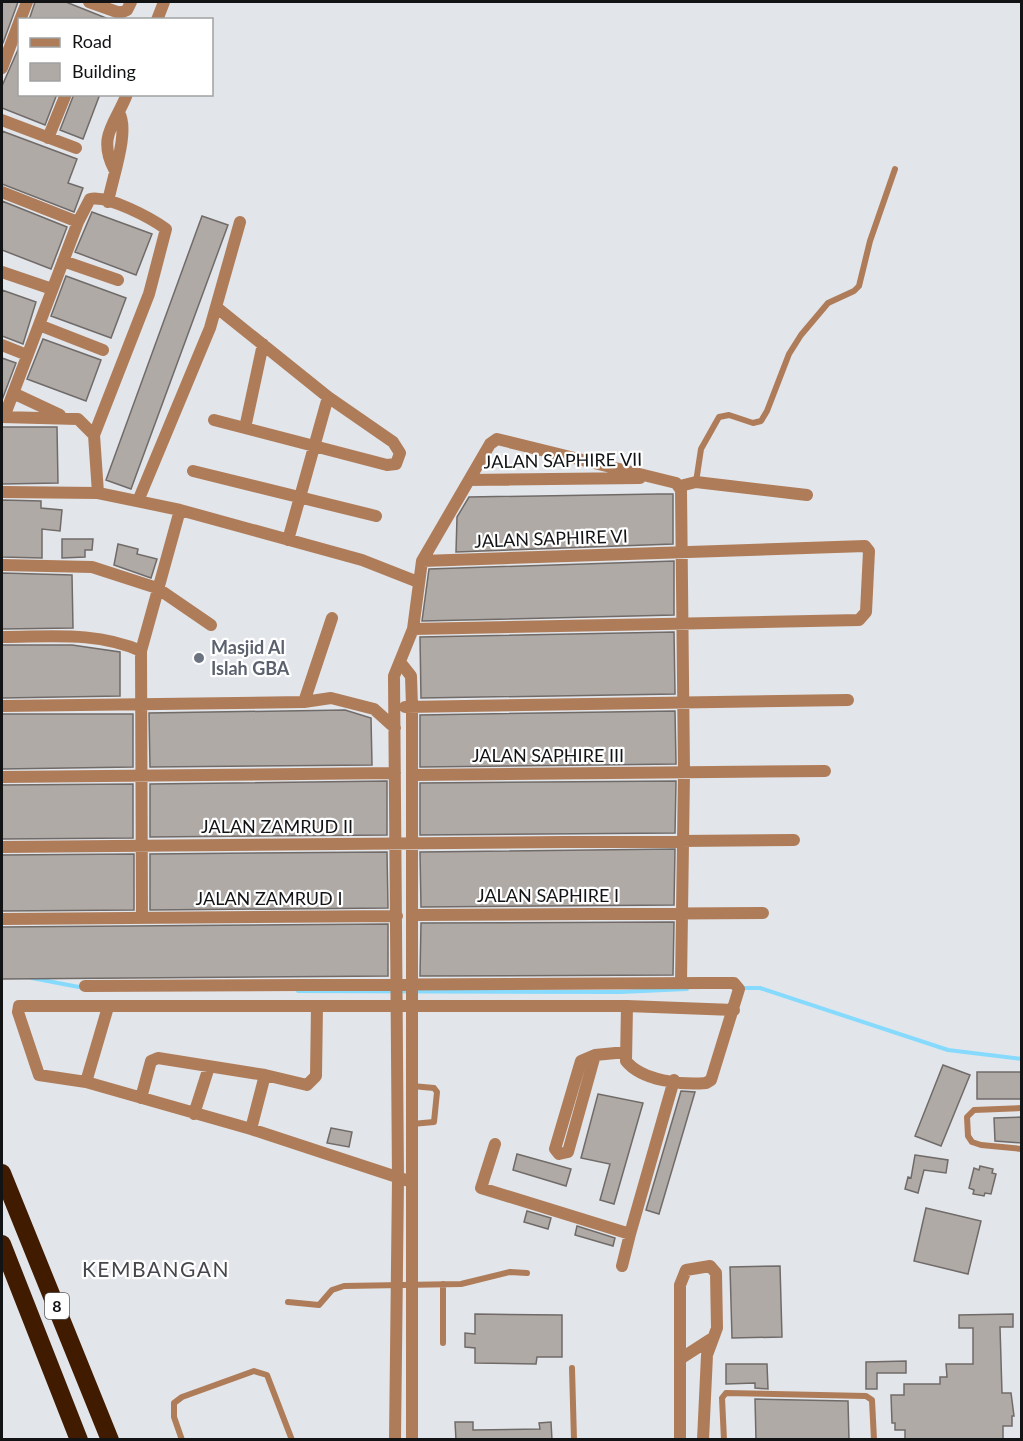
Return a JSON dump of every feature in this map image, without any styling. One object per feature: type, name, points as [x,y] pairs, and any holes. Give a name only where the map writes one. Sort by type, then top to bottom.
[{"type":"highway","name":"8","points":[[2,1173],[110,1440]]},
{"type":"highway","name":"8","points":[[2,1244],[79,1440]]},
{"type":"street","points":[[21,18],[27,2]]},
{"type":"street","points":[[89,2],[120,13],[128,10],[131,2]]},
{"type":"street","points":[[158,18],[164,2]]},
{"type":"street","points":[[97,18],[102,6]]},
{"type":"street","points":[[2,68],[18,26]]},
{"type":"street","points":[[48,138],[65,96]]},
{"type":"street","points":[[108,202],[114,169],[120,157],[124,121],[119,113],[126,96]]},
{"type":"street","points":[[2,120],[76,148]]},
{"type":"street","points":[[2,192],[78,222]]},
{"type":"street","points":[[94,435],[78,419],[3,417],[78,222],[90,199],[98,198],[153,220],[166,229],[167,234],[149,294],[94,435],[98,493]]},
{"type":"street","points":[[138,501],[216,307],[240,222]]},
{"type":"street","points":[[63,261],[118,280]]},
{"type":"street","points":[[2,272],[52,290]]},
{"type":"street","points":[[214,420],[387,465],[396,464],[399,456],[399,448],[393,442],[328,396],[216,307]]},
{"type":"street","points":[[39,325],[103,350]]},
{"type":"street","points":[[244,428],[263,344]]},
{"type":"street","points":[[2,345],[27,355]]},
{"type":"street","points":[[13,393],[64,417]]},
{"type":"street","points":[[288,540],[328,396]]},
{"type":"street","points":[[395,1440],[398,1179],[394,676],[413,628],[422,561],[490,444],[497,439],[680,486],[696,482],[807,495]]},
{"type":"street","points":[[192,471],[376,516]]},
{"type":"street","name":"JALAN SAPHIRE VII","points":[[469,480],[656,478]]},
{"type":"street","points":[[680,486],[684,701],[684,913],[681,983]]},
{"type":"street","points":[[2,492],[98,493],[180,510],[362,560],[418,582]]},
{"type":"street","points":[[142,918],[139,706],[141,651],[180,510]]},
{"type":"street","name":"JALAN SAPHIRE VI","points":[[422,561],[811,546],[868,548],[866,612],[859,620],[681,625]]},
{"type":"street","points":[[2,565],[92,567],[157,588],[211,625]]},
{"type":"street","points":[[304,702],[332,618]]},
{"type":"street","points":[[413,628],[681,625]]},
{"type":"street","points":[[2,637],[91,636],[117,641],[141,651]]},
{"type":"street","points":[[400,662],[411,676],[412,707],[412,1440]]},
{"type":"street","points":[[2,706],[139,706],[304,702],[331,698],[374,709],[395,728]]},
{"type":"street","points":[[395,708],[684,701],[848,700]]},
{"type":"street","name":"JALAN SAPHIRE III","points":[[412,775],[825,771]]},
{"type":"street","points":[[2,777],[395,773]]},
{"type":"street","name":"JALAN ZAMRUD II","points":[[2,847],[794,840]]},
{"type":"street","name":"JALAN SAPHIRE I","points":[[413,915],[763,913]]},
{"type":"street","name":"JALAN ZAMRUD I","points":[[2,919],[397,916]]},
{"type":"street","points":[[412,1182],[251,1129],[86,1082],[39,1075],[18,1009],[21,1004],[108,1007],[301,996],[318,1006],[397,996],[681,983],[734,983],[738,988],[734,1010],[711,1080],[698,1084],[635,1071],[626,1061],[627,1006]]},
{"type":"street","points":[[85,986],[301,996],[413,996],[734,1010]]},
{"type":"street","points":[[141,1098],[154,1058],[266,1075],[307,1085],[313,1082],[318,1006]]},
{"type":"street","points":[[86,1082],[108,1007]]},
{"type":"street","points":[[595,1055],[568,1152],[559,1154],[555,1149],[557,1136],[581,1061],[595,1055],[626,1052]]},
{"type":"street","points":[[194,1114],[209,1067]]},
{"type":"street","points":[[251,1129],[266,1075]]},
{"type":"street","points":[[622,1266],[674,1080]]},
{"type":"street","points":[[495,1144],[482,1188],[630,1234]]},
{"type":"street","points":[[680,1440],[680,1285],[686,1270],[710,1266],[717,1273],[717,1328],[711,1339],[706,1366],[703,1440]]},
{"type":"street","points":[[680,1359],[711,1339]]},
{"type":"lane","points":[[696,482],[701,450],[719,417],[729,415],[753,423],[761,421],[789,354],[801,335],[828,303],[854,291],[861,283],[870,241],[895,169]]},
{"type":"lane","points":[[412,1086],[434,1088],[437,1092],[434,1122],[412,1124]]},
{"type":"lane","points":[[1022,1108],[974,1110],[967,1118],[967,1127],[972,1142],[1022,1149]]},
{"type":"lane","points":[[288,1302],[313,1306],[323,1303],[337,1287],[443,1284],[484,1280],[510,1272],[527,1274]]},
{"type":"lane","points":[[443,1284],[443,1343]]},
{"type":"lane","points":[[572,1368],[574,1440]]},
{"type":"lane","points":[[182,1440],[174,1417],[174,1403],[182,1397],[254,1371],[267,1375],[292,1440]]},
{"type":"lane","points":[[724,1440],[722,1398],[726,1393],[866,1396],[872,1400],[874,1440]]},
{"type":"building","points":[[2,2],[18,2],[3,43],[2,43]]},
{"type":"building","points":[[35,2],[66,2],[106,18],[30,18]]},
{"type":"building","points":[[18,50],[18,96],[56,96],[45,125],[2,108],[2,86]]},
{"type":"building","points":[[73,96],[99,96],[83,139],[60,130]]},
{"type":"building","points":[[2,131],[77,159],[68,183],[83,188],[74,212],[2,184]]},
{"type":"building","points":[[2,201],[67,227],[51,269],[2,250]]},
{"type":"building","points":[[92,212],[152,234],[136,275],[75,252]]},
{"type":"building","points":[[202,216],[228,225],[131,489],[106,480]]},
{"type":"building","points":[[66,276],[126,298],[111,338],[51,316]]},
{"type":"building","points":[[2,290],[36,302],[23,344],[2,336]]},
{"type":"building","points":[[43,339],[101,360],[86,401],[27,379]]},
{"type":"building","points":[[2,358],[16,363],[2,400]]},
{"type":"building","points":[[2,427],[57,427],[58,483],[2,484]]},
{"type":"building","points":[[673,494],[673,544],[456,552],[457,517],[469,497]]},
{"type":"building","points":[[2,500],[41,501],[41,508],[62,510],[60,531],[42,529],[42,558],[2,557]]},
{"type":"building","points":[[62,539],[93,539],[92,550],[85,550],[85,557],[62,558]]},
{"type":"building","points":[[118,544],[138,549],[137,554],[157,559],[151,578],[114,565]]},
{"type":"building","points":[[674,561],[674,615],[422,621],[429,569]]},
{"type":"building","points":[[2,573],[72,575],[73,628],[2,629]]},
{"type":"building","points":[[674,632],[675,694],[421,698],[420,637]]},
{"type":"building","points":[[2,645],[72,645],[120,652],[120,696],[2,698]]},
{"type":"building","points":[[345,710],[371,718],[372,765],[150,767],[149,713]]},
{"type":"building","points":[[675,711],[676,764],[420,767],[420,715]]},
{"type":"building","points":[[2,714],[133,714],[133,767],[2,769]]},
{"type":"building","points":[[387,781],[387,835],[150,837],[150,784]]},
{"type":"building","points":[[676,781],[675,833],[420,835],[420,783]]},
{"type":"building","points":[[133,784],[133,838],[2,839],[2,785]]},
{"type":"building","points":[[675,849],[674,905],[421,907],[420,852]]},
{"type":"building","points":[[387,852],[388,908],[150,910],[150,854]]},
{"type":"building","points":[[134,854],[134,910],[2,911],[2,855]]},
{"type":"building","points":[[674,922],[673,975],[420,976],[421,923]]},
{"type":"building","points":[[388,924],[388,976],[2,979],[2,927]]},
{"type":"building","points":[[943,1065],[970,1075],[941,1146],[915,1136]]},
{"type":"building","points":[[977,1072],[1022,1072],[1022,1099],[977,1099]]},
{"type":"building","points":[[681,1091],[695,1092],[659,1214],[646,1210]]},
{"type":"building","points":[[598,1094],[643,1103],[614,1204],[600,1200],[610,1164],[581,1158]]},
{"type":"building","points":[[1022,1117],[1022,1143],[995,1141],[994,1118]]},
{"type":"building","points":[[331,1128],[352,1132],[349,1147],[327,1143]]},
{"type":"building","points":[[517,1154],[571,1169],[566,1186],[513,1170]]},
{"type":"building","points":[[915,1155],[948,1160],[946,1173],[924,1170],[918,1193],[905,1189],[908,1177],[911,1178]]},
{"type":"building","points":[[980,1166],[993,1169],[992,1173],[996,1174],[991,1194],[985,1193],[984,1196],[973,1194],[974,1190],[969,1188],[974,1168],[979,1170]]},
{"type":"building","points":[[926,1208],[981,1221],[968,1274],[914,1261]]},
{"type":"building","points":[[527,1211],[551,1218],[548,1229],[524,1222]]},
{"type":"building","points":[[577,1226],[615,1238],[613,1246],[575,1235]]},
{"type":"building","points":[[780,1266],[782,1337],[732,1338],[730,1267]]},
{"type":"building","points":[[475,1314],[562,1315],[562,1357],[537,1357],[536,1364],[475,1363],[475,1348],[465,1347],[465,1333],[475,1334]]},
{"type":"building","points":[[1013,1314],[1013,1327],[1000,1327],[1002,1393],[1011,1393],[1014,1416],[1012,1416],[1012,1426],[1003,1426],[1003,1439],[905,1440],[905,1430],[895,1430],[895,1423],[892,1423],[891,1395],[904,1395],[904,1384],[940,1384],[940,1377],[947,1377],[946,1364],[973,1364],[973,1328],[959,1328],[959,1315]]},
{"type":"building","points":[[906,1361],[906,1373],[877,1373],[877,1389],[866,1389],[866,1362]]},
{"type":"building","points":[[726,1364],[767,1364],[768,1389],[755,1388],[755,1383],[726,1384]]},
{"type":"building","points":[[755,1399],[848,1401],[849,1440],[756,1440]]},
{"type":"building","points":[[455,1422],[473,1422],[473,1430],[540,1429],[539,1423],[551,1422],[552,1440],[456,1440]]},
{"type":"waterway","points":[[32,978],[84,988]]},
{"type":"waterway","points":[[742,988],[760,988],[948,1050],[1022,1059]]},
{"type":"waterway","points":[[298,991],[620,992],[687,989]]},
{"type":"place","name":"Masjid Al Islah GBA","points":[[199,658]]},
{"type":"district","name":"KEMBANGAN","points":[[156,1270]]}]
